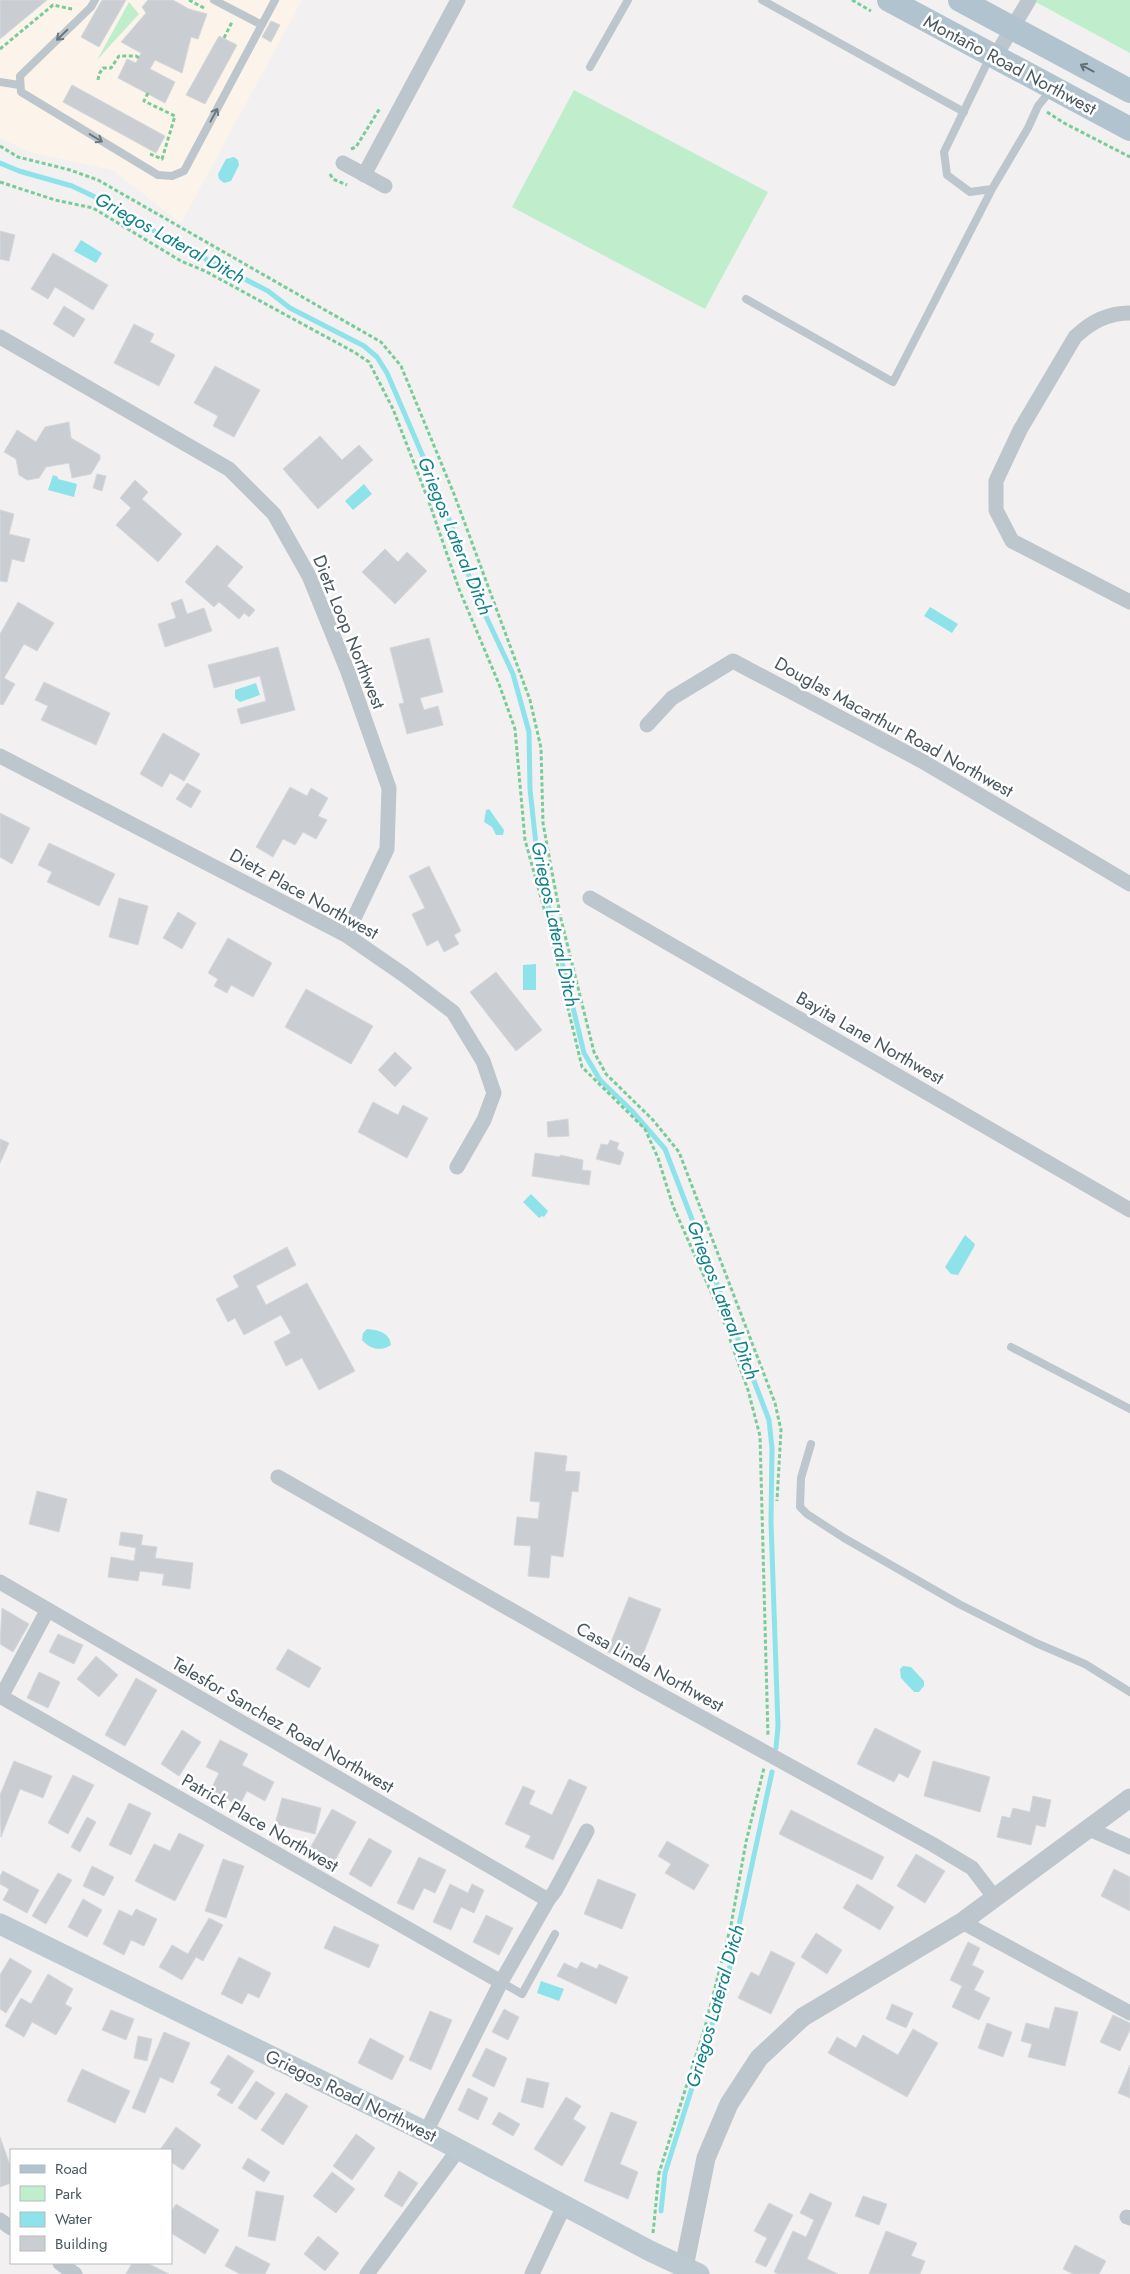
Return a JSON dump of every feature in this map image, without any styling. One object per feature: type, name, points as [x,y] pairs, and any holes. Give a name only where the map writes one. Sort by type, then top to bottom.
[{"type":"main road","name":"Montaño Road Northwest","points":[[889,0],[1130,129]]},
{"type":"main road","name":"Montaño Road Northwest","points":[[960,0],[1130,92]]},
{"type":"main road","name":"Griegos Road Northwest","points":[[0,1924],[426,2132],[650,2251],[691,2270]]},
{"type":"street","points":[[364,175],[458,0]]},
{"type":"street","points":[[993,56],[1028,0]]},
{"type":"street","points":[[343,163],[385,186]]},
{"type":"street","points":[[1130,313],[1119,313],[1102,317],[1087,326],[1075,337],[1020,430],[996,481],[996,510],[1012,541],[1130,602]]},
{"type":"street","name":"Dietz Loop Northwest","points":[[0,337],[229,470],[274,514],[309,576],[348,672],[389,788],[387,848],[346,935]]},
{"type":"street","name":"Douglas Macarthur Road Northwest","points":[[647,725],[672,698],[733,661],[922,761],[1130,884]]},
{"type":"street","name":"Dietz Place Northwest","points":[[0,756],[346,935],[453,1012],[482,1061],[494,1093],[484,1120],[457,1167]]},
{"type":"street","name":"Bayita Lane Northwest","points":[[590,898],[1130,1210]]},
{"type":"street","name":"Casa Linda Northwest","points":[[278,1477],[972,1868],[995,1898]]},
{"type":"street","name":"Telesfor Sanchez Road Northwest","points":[[0,1582],[548,1900]]},
{"type":"street","points":[[1,1696],[47,1611]]},
{"type":"street","name":"Patrick Place Northwest","points":[[1,1696],[501,1982]]},
{"type":"street","points":[[691,2270],[706,2158],[730,2104],[759,2058],[803,2017],[962,1922],[1130,1798]]},
{"type":"street","points":[[1089,1829],[1130,1847]]},
{"type":"street","points":[[426,2132],[501,1982],[555,1891],[587,1831]]},
{"type":"street","points":[[962,1922],[1130,2013]]},
{"type":"street","points":[[367,2274],[458,2150]]},
{"type":"street","points":[[532,2274],[564,2206]]},
{"type":"street","points":[[61,2264],[75,2274]]},
{"type":"lane","points":[[95,0],[91,7],[20,76],[19,85],[22,92],[158,175],[172,176],[184,171],[275,0]]},
{"type":"lane","points":[[214,0],[262,24]]},
{"type":"lane","points":[[590,67],[628,0]]},
{"type":"lane","points":[[762,0],[964,112]]},
{"type":"lane","points":[[992,189],[970,192],[947,175],[944,152],[993,56]]},
{"type":"lane","points":[[0,82],[19,85]]},
{"type":"lane","points":[[746,299],[893,382],[992,189],[1028,128],[1038,106],[1052,88]]},
{"type":"lane","points":[[1011,1347],[1130,1409]]},
{"type":"lane","points":[[811,1444],[801,1478],[800,1506],[807,1514],[844,1538],[959,1604],[1036,1643],[1085,1664],[1130,1692]]},
{"type":"lane","points":[[501,1982],[522,1994],[555,1934]]},
{"type":"path","points":[[0,49],[53,5],[72,10],[76,6]]},
{"type":"path","points":[[98,80],[103,68],[111,68],[119,56],[136,56],[139,58]]},
{"type":"path","points":[[142,151],[162,159],[175,116],[144,101],[148,94]]},
{"type":"path","points":[[0,146],[18,157],[70,170],[98,180],[381,342],[401,366],[458,503],[530,700],[541,748],[543,823],[551,868],[561,919],[594,1052],[606,1074],[653,1120],[680,1152],[775,1403],[781,1430],[777,1501]]},
{"type":"path","points":[[0,182],[55,200],[93,208],[181,261],[206,271],[369,362],[393,409],[429,502],[459,589],[499,684],[514,729],[525,840],[545,912],[582,1068],[644,1129],[658,1158],[673,1206],[722,1317],[748,1390],[760,1436],[765,1570],[768,1753],[746,1842],[732,1925],[705,2027],[659,2173],[650,2251]]},
{"type":"shaded area","points":[[0,0],[302,0],[181,223],[112,170],[29,152],[0,138]]},
{"type":"green space","points":[[1032,0],[1130,0],[1130,53]]},
{"type":"green space","points":[[129,2],[139,14],[97,60]]},
{"type":"green space","points":[[574,90],[768,192],[705,309],[512,207]]},
{"type":"water","points":[[234,157],[238,160],[239,165],[231,181],[224,183],[219,179],[218,174],[226,159]]},
{"type":"water","points":[[81,240],[102,253],[96,263],[74,251]]},
{"type":"water","points":[[53,475],[58,477],[58,479],[77,484],[74,497],[48,490]]},
{"type":"water","points":[[364,484],[372,494],[353,510],[345,501]]},
{"type":"water","points":[[930,607],[958,624],[952,633],[924,616]]},
{"type":"water","points":[[256,683],[260,695],[240,702],[235,698],[235,690]]},
{"type":"water","points":[[489,809],[504,830],[503,835],[496,835],[492,827],[484,822],[486,810]]},
{"type":"water","points":[[536,964],[536,990],[523,990],[523,965]]},
{"type":"water","points":[[531,1194],[548,1211],[544,1217],[539,1218],[523,1202]]},
{"type":"water","points":[[965,1235],[975,1244],[974,1247],[958,1275],[951,1274],[945,1267]]},
{"type":"water","points":[[367,1329],[386,1334],[391,1345],[379,1349],[368,1346],[362,1340],[363,1333]]},
{"type":"water","points":[[903,1666],[911,1667],[924,1681],[924,1686],[919,1692],[914,1692],[901,1678],[900,1669]]},
{"type":"water","points":[[541,1981],[564,1989],[559,2001],[537,1993]]},
{"type":"building","points":[[0,0],[47,0],[0,39]]},
{"type":"building","points":[[102,0],[126,0],[99,47],[81,37]]},
{"type":"building","points":[[148,0],[173,0],[189,9],[207,14],[198,39],[191,37],[182,73],[155,60],[150,69],[175,82],[165,103],[118,78],[127,59],[136,63],[141,53],[121,42],[146,13],[142,7]]},
{"type":"building","points":[[271,21],[280,25],[271,42],[262,37]]},
{"type":"building","points":[[219,36],[237,45],[205,104],[186,95]]},
{"type":"building","points":[[72,85],[165,136],[156,153],[63,102]]},
{"type":"building","points":[[0,231],[15,235],[9,261],[0,259]]},
{"type":"building","points":[[53,253],[108,285],[93,310],[55,287],[48,299],[31,289]]},
{"type":"building","points":[[64,306],[85,319],[74,337],[53,324]]},
{"type":"building","points":[[134,324],[154,334],[150,342],[175,355],[159,386],[114,363]]},
{"type":"building","points":[[215,366],[260,390],[234,437],[213,426],[218,416],[194,403]]},
{"type":"building","points":[[69,422],[71,438],[100,455],[100,459],[91,474],[72,478],[69,463],[46,467],[39,478],[27,480],[19,475],[16,459],[4,452],[17,430],[36,442],[45,427]]},
{"type":"building","points":[[320,436],[342,460],[359,445],[373,460],[318,509],[283,469]]},
{"type":"building","points":[[97,474],[106,476],[102,491],[93,488]]},
{"type":"building","points":[[135,480],[148,492],[142,499],[182,534],[158,562],[116,525],[131,508],[120,498]]},
{"type":"building","points":[[0,510],[14,514],[9,534],[30,539],[24,562],[12,559],[7,582],[0,581]]},
{"type":"building","points":[[217,545],[243,567],[227,586],[255,610],[249,617],[244,613],[239,619],[219,602],[214,607],[185,582]]},
{"type":"building","points":[[385,549],[398,562],[407,552],[427,571],[395,604],[362,572]]},
{"type":"building","points":[[182,599],[187,614],[204,608],[212,631],[165,647],[158,624],[176,618],[171,603]]},
{"type":"building","points":[[18,602],[54,623],[37,651],[24,644],[4,678],[15,684],[3,705],[0,704],[0,634]]},
{"type":"building","points":[[429,638],[443,692],[420,698],[424,710],[438,706],[443,725],[407,734],[399,704],[404,703],[390,648]]},
{"type":"building","points":[[278,647],[295,710],[241,724],[237,709],[266,701],[260,676],[214,688],[208,665]]},
{"type":"building","points":[[44,682],[110,713],[96,745],[41,720],[48,706],[35,700]]},
{"type":"building","points":[[163,733],[200,754],[184,781],[170,773],[162,787],[140,774]]},
{"type":"building","points":[[187,783],[201,791],[191,808],[176,799]]},
{"type":"building","points":[[290,787],[307,796],[311,788],[328,798],[318,816],[327,820],[316,839],[303,832],[295,845],[283,839],[273,857],[256,847]]},
{"type":"building","points":[[0,813],[30,828],[12,864],[0,857]]},
{"type":"building","points":[[49,843],[115,874],[99,906],[47,882],[52,872],[38,865]]},
{"type":"building","points":[[429,866],[461,931],[454,935],[459,944],[444,952],[438,940],[427,946],[412,914],[425,908],[409,876]]},
{"type":"building","points":[[119,898],[148,906],[138,945],[109,937]]},
{"type":"building","points":[[178,912],[196,923],[182,949],[163,938]]},
{"type":"building","points":[[228,938],[272,963],[253,997],[231,985],[227,993],[214,986],[218,979],[208,973]]},
{"type":"building","points":[[496,972],[542,1030],[516,1051],[470,992]]},
{"type":"building","points":[[306,989],[373,1026],[351,1064],[285,1027]]},
{"type":"building","points":[[395,1052],[412,1068],[395,1087],[378,1070]]},
{"type":"building","points":[[373,1102],[398,1115],[403,1105],[428,1118],[407,1158],[358,1132]]},
{"type":"building","points":[[568,1119],[569,1136],[548,1137],[547,1122]]},
{"type":"building","points":[[0,1139],[9,1143],[0,1163]]},
{"type":"building","points":[[610,1140],[619,1143],[617,1149],[624,1153],[620,1165],[596,1159],[601,1144],[608,1145]]},
{"type":"building","points":[[535,1153],[560,1157],[560,1155],[583,1160],[582,1170],[591,1171],[589,1185],[532,1176]]},
{"type":"building","points":[[287,1247],[296,1265],[256,1286],[266,1305],[307,1283],[355,1371],[319,1390],[302,1358],[286,1366],[274,1342],[291,1333],[281,1315],[244,1335],[235,1318],[228,1322],[216,1299],[239,1287],[233,1276]]},
{"type":"building","points":[[535,1452],[567,1456],[565,1471],[580,1472],[578,1492],[572,1491],[563,1557],[551,1555],[549,1578],[528,1576],[531,1546],[514,1545],[517,1517],[538,1519],[540,1502],[530,1501]]},
{"type":"building","points":[[37,1491],[67,1499],[59,1532],[29,1524]]},
{"type":"building","points":[[121,1532],[143,1535],[141,1545],[157,1547],[155,1558],[193,1563],[190,1589],[162,1585],[164,1574],[140,1571],[138,1581],[108,1577],[111,1557],[134,1561],[136,1548],[119,1545]]},
{"type":"building","points":[[629,1597],[661,1609],[639,1664],[607,1652]]},
{"type":"building","points":[[2,1608],[29,1624],[13,1652],[0,1644]]},
{"type":"building","points":[[58,1634],[83,1645],[74,1664],[49,1652]]},
{"type":"building","points":[[288,1649],[321,1668],[309,1688],[276,1669]]},
{"type":"building","points":[[96,1656],[118,1675],[99,1697],[77,1679]]},
{"type":"building","points":[[39,1672],[60,1682],[48,1708],[27,1698]]},
{"type":"building","points":[[136,1678],[157,1690],[125,1746],[105,1735]]},
{"type":"building","points":[[875,1728],[921,1751],[908,1778],[899,1773],[894,1782],[857,1764]]},
{"type":"building","points":[[182,1730],[201,1742],[179,1776],[161,1764]]},
{"type":"building","points":[[220,1740],[248,1754],[242,1765],[274,1782],[265,1801],[247,1791],[239,1806],[210,1791],[219,1773],[206,1767]]},
{"type":"building","points":[[14,1761],[52,1776],[43,1798],[20,1789],[1,1837],[0,1795]]},
{"type":"building","points":[[933,1761],[990,1777],[980,1812],[924,1796]]},
{"type":"building","points":[[73,1775],[94,1785],[68,1834],[48,1823]]},
{"type":"building","points":[[569,1779],[587,1787],[553,1860],[525,1847],[531,1836],[505,1824],[523,1786],[535,1791],[529,1804],[552,1815]]},
{"type":"building","points":[[1033,1796],[1051,1800],[1045,1827],[1036,1825],[1031,1845],[997,1837],[1002,1816],[1010,1818],[1013,1808],[1030,1812]]},
{"type":"building","points":[[282,1798],[321,1808],[315,1834],[275,1824]]},
{"type":"building","points":[[129,1803],[151,1813],[131,1855],[109,1845]]},
{"type":"building","points":[[332,1809],[356,1822],[333,1864],[309,1850]]},
{"type":"building","points":[[791,1810],[884,1857],[872,1880],[779,1834]]},
{"type":"building","points":[[87,1817],[96,1822],[80,1852],[71,1847]]},
{"type":"building","points":[[179,1833],[204,1845],[175,1901],[135,1881],[154,1844],[170,1851]]},
{"type":"building","points":[[369,1838],[392,1851],[371,1887],[349,1874]]},
{"type":"building","points":[[667,1841],[709,1865],[694,1890],[665,1873],[671,1864],[658,1856]]},
{"type":"building","points":[[916,1854],[945,1871],[925,1903],[897,1886]]},
{"type":"building","points":[[419,1857],[446,1870],[435,1893],[424,1888],[413,1910],[397,1903]]},
{"type":"building","points":[[223,1859],[244,1866],[226,1918],[205,1911]]},
{"type":"building","points":[[92,1866],[114,1877],[104,1896],[83,1886]]},
{"type":"building","points":[[1114,1869],[1130,1877],[1130,1911],[1101,1896]]},
{"type":"building","points":[[3,1871],[39,1890],[27,1913],[3,1900],[9,1889],[0,1884],[0,1876]]},
{"type":"building","points":[[58,1873],[72,1880],[46,1924],[32,1916]]},
{"type":"building","points":[[598,1879],[636,1894],[622,1929],[584,1914]]},
{"type":"building","points":[[450,1884],[468,1893],[472,1884],[484,1890],[474,1913],[461,1907],[451,1930],[433,1922]]},
{"type":"building","points":[[857,1884],[894,1907],[880,1930],[843,1908]]},
{"type":"building","points":[[83,1899],[102,1910],[87,1937],[68,1927]]},
{"type":"building","points":[[136,1909],[157,1919],[144,1946],[131,1940],[124,1955],[103,1944],[119,1910],[132,1916]]},
{"type":"building","points":[[486,1915],[513,1928],[499,1955],[473,1942]]},
{"type":"building","points":[[209,1918],[223,1925],[203,1961],[196,1957],[182,1980],[159,1967],[172,1945],[188,1954]]},
{"type":"building","points":[[334,1926],[379,1945],[369,1968],[324,1948]]},
{"type":"building","points":[[816,1933],[842,1950],[827,1974],[801,1957]]},
{"type":"building","points":[[968,1942],[980,1948],[972,1965],[984,1971],[974,1990],[990,1998],[979,2020],[952,2007],[962,1986],[950,1980]]},
{"type":"building","points":[[771,1951],[795,1963],[771,2014],[738,1998],[751,1972],[759,1976]]},
{"type":"building","points":[[239,1957],[271,1973],[259,1998],[248,1993],[242,2004],[221,1994]]},
{"type":"building","points":[[10,1958],[32,1971],[6,2013],[0,2009],[0,1975]]},
{"type":"building","points":[[581,1962],[597,1969],[599,1964],[628,1977],[616,2004],[557,1976],[564,1963],[577,1969]]},
{"type":"building","points":[[48,1974],[73,1989],[65,2004],[72,2008],[56,2035],[32,2022],[24,2037],[5,2026],[21,1998],[31,2004]]},
{"type":"building","points":[[892,2004],[913,2013],[906,2028],[886,2019]]},
{"type":"building","points":[[1055,2007],[1078,2012],[1065,2066],[1028,2057],[1032,2044],[1021,2041],[1026,2023],[1049,2029]]},
{"type":"building","points":[[504,2009],[519,2017],[508,2040],[492,2032]]},
{"type":"building","points":[[111,2010],[134,2019],[126,2040],[102,2030]]},
{"type":"building","points":[[430,2011],[452,2020],[431,2070],[409,2060]]},
{"type":"building","points":[[1113,2015],[1130,2023],[1130,2030],[1120,2051],[1100,2042]]},
{"type":"building","points":[[987,2023],[1012,2032],[1003,2057],[978,2048]]},
{"type":"building","points":[[913,2029],[938,2043],[907,2097],[828,2053],[837,2037],[856,2048],[863,2035],[898,2055]]},
{"type":"building","points":[[164,2032],[190,2043],[173,2083],[160,2077],[145,2113],[132,2108]]},
{"type":"building","points":[[138,2036],[152,2039],[147,2061],[134,2058]]},
{"type":"building","points":[[370,2038],[404,2056],[392,2080],[358,2063]]},
{"type":"building","points":[[486,2048],[507,2058],[494,2087],[472,2076]]},
{"type":"building","points":[[228,2055],[254,2071],[232,2104],[217,2095],[221,2089],[210,2083]]},
{"type":"building","points":[[1130,2065],[1130,2098],[1118,2093]]},
{"type":"building","points":[[82,2069],[130,2091],[115,2123],[67,2101]]},
{"type":"building","points":[[527,2078],[549,2083],[543,2108],[521,2102]]},
{"type":"building","points":[[256,2081],[275,2093],[256,2120],[238,2108]]},
{"type":"building","points":[[468,2088],[488,2098],[478,2120],[458,2110]]},
{"type":"building","points":[[286,2093],[308,2106],[283,2145],[261,2130]]},
{"type":"building","points":[[566,2097],[581,2106],[573,2119],[586,2127],[562,2166],[534,2149]]},
{"type":"building","points":[[499,2112],[520,2124],[513,2136],[492,2124]]},
{"type":"building","points":[[611,2112],[637,2122],[620,2164],[638,2172],[628,2199],[584,2181]]},
{"type":"building","points":[[176,2127],[201,2145],[183,2170],[172,2163],[172,2149],[161,2149]]},
{"type":"building","points":[[356,2134],[375,2148],[352,2180],[333,2166]]},
{"type":"building","points":[[0,2137],[10,2165],[10,2183],[0,2187]]},
{"type":"building","points":[[248,2158],[270,2172],[264,2182],[242,2168]]},
{"type":"building","points":[[399,2171],[418,2183],[402,2207],[384,2196]]},
{"type":"building","points":[[332,2172],[355,2189],[336,2213],[313,2196]]},
{"type":"building","points":[[256,2191],[284,2196],[275,2241],[248,2236]]},
{"type":"building","points":[[810,2193],[832,2203],[807,2259],[838,2274],[778,2274],[774,2272],[793,2231],[806,2237],[814,2220],[800,2213]]},
{"type":"building","points":[[863,2196],[887,2204],[879,2225],[855,2216]]},
{"type":"building","points":[[769,2203],[793,2215],[766,2267],[755,2262],[767,2238],[754,2231]]},
{"type":"building","points":[[176,2204],[219,2230],[205,2254],[172,2234],[172,2210]]},
{"type":"building","points":[[886,2231],[917,2243],[911,2256],[925,2261],[920,2274],[869,2274]]},
{"type":"building","points":[[318,2236],[339,2253],[325,2271],[304,2254]]},
{"type":"building","points":[[1075,2245],[1106,2261],[1099,2274],[1073,2274],[1063,2269]]},
{"type":"building","points":[[236,2246],[270,2264],[265,2274],[240,2274],[225,2266]]},
{"type":"building","points":[[131,2264],[149,2264],[169,2274],[126,2274]]},
{"type":"waterway","name":"Griegos Lateral Ditch","points":[[0,163],[19,171],[72,186],[114,206],[167,239],[268,291],[290,308],[364,346],[377,357],[387,373],[444,505],[475,593],[513,674],[529,732],[530,789],[538,863],[584,1053],[600,1080],[632,1111],[665,1149],[769,1420],[772,1448],[771,1522],[778,1726],[776,1748]]},
{"type":"waterway","name":"Griegos Lateral Ditch","points":[[661,2211],[665,2173],[729,1971],[772,1772]]}]
